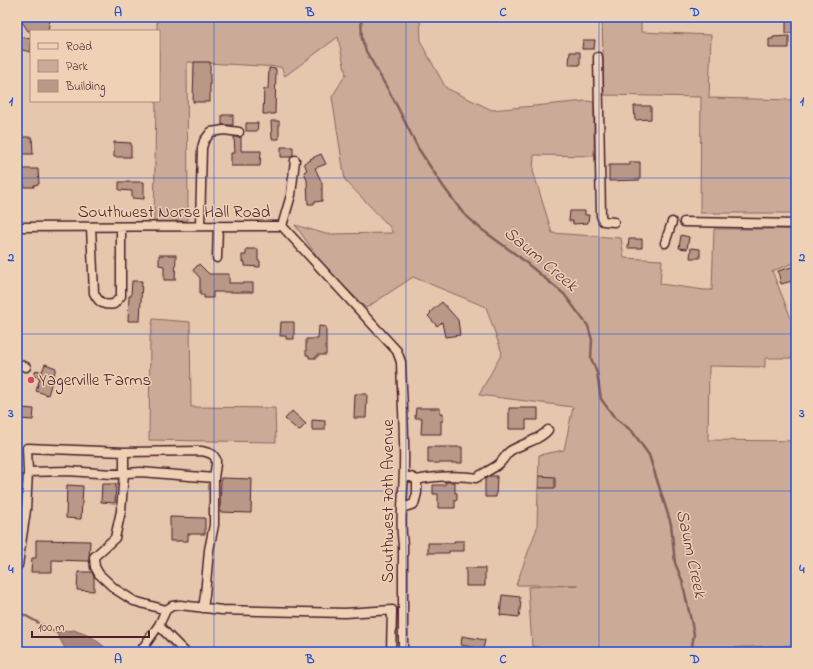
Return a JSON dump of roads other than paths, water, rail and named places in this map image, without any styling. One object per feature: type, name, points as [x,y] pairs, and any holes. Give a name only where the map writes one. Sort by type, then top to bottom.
[{"type":"street","points":[[598,57],[601,216],[603,221],[614,222]]},
{"type":"street","points":[[200,226],[202,148],[204,141],[211,132],[224,130],[239,132]]},
{"type":"street","points":[[282,226],[291,195],[295,160]]},
{"type":"street","points":[[665,243],[672,222]]},
{"type":"street","points":[[684,222],[796,224]]},
{"type":"street","points":[[218,226],[218,258]]},
{"type":"street","name":"Southwest Norse Hall Road","points":[[17,227],[282,226],[397,350]]},
{"type":"street","points":[[91,227],[94,293],[100,302],[108,305],[114,304],[120,296],[121,227]]},
{"type":"street","name":"Southwest 70th Avenue","points":[[397,350],[401,362],[404,445],[401,532],[403,544],[403,652]]},
{"type":"street","points":[[17,364],[26,367]]},
{"type":"street","points":[[404,477],[411,477],[417,480],[424,478],[459,476],[476,478],[499,464],[509,452],[544,435],[548,430]]},
{"type":"street","points":[[17,565],[26,510],[28,472],[27,448],[124,452],[209,452],[216,459],[214,478],[214,525],[209,550],[205,595],[202,608]]},
{"type":"street","points":[[124,452],[121,511],[115,538],[94,557],[95,567],[99,574],[115,589],[134,600],[166,610]]},
{"type":"street","points":[[28,472],[68,471],[112,474],[141,472],[214,478]]},
{"type":"street","points":[[402,508],[414,504],[417,493],[417,480]]},
{"type":"street","points":[[140,652],[159,625],[166,610],[172,606],[180,605],[222,610],[337,613],[392,610],[391,652]]},
{"type":"street","points":[[159,625],[185,652]]},
{"type":"waterway","name":"Saum Creek","points":[[361,17],[362,39],[366,51],[395,102],[418,148],[443,186],[463,213],[481,229],[518,256],[564,294],[588,326],[592,340],[591,358],[597,373],[601,399],[615,418],[632,431],[649,455],[671,524],[675,563],[682,580],[694,634],[691,652]]},
{"type":"waterway","points":[[17,611],[57,633]]},
{"type":"place","name":"Yagerville Farms","points":[[31,380]]}]
